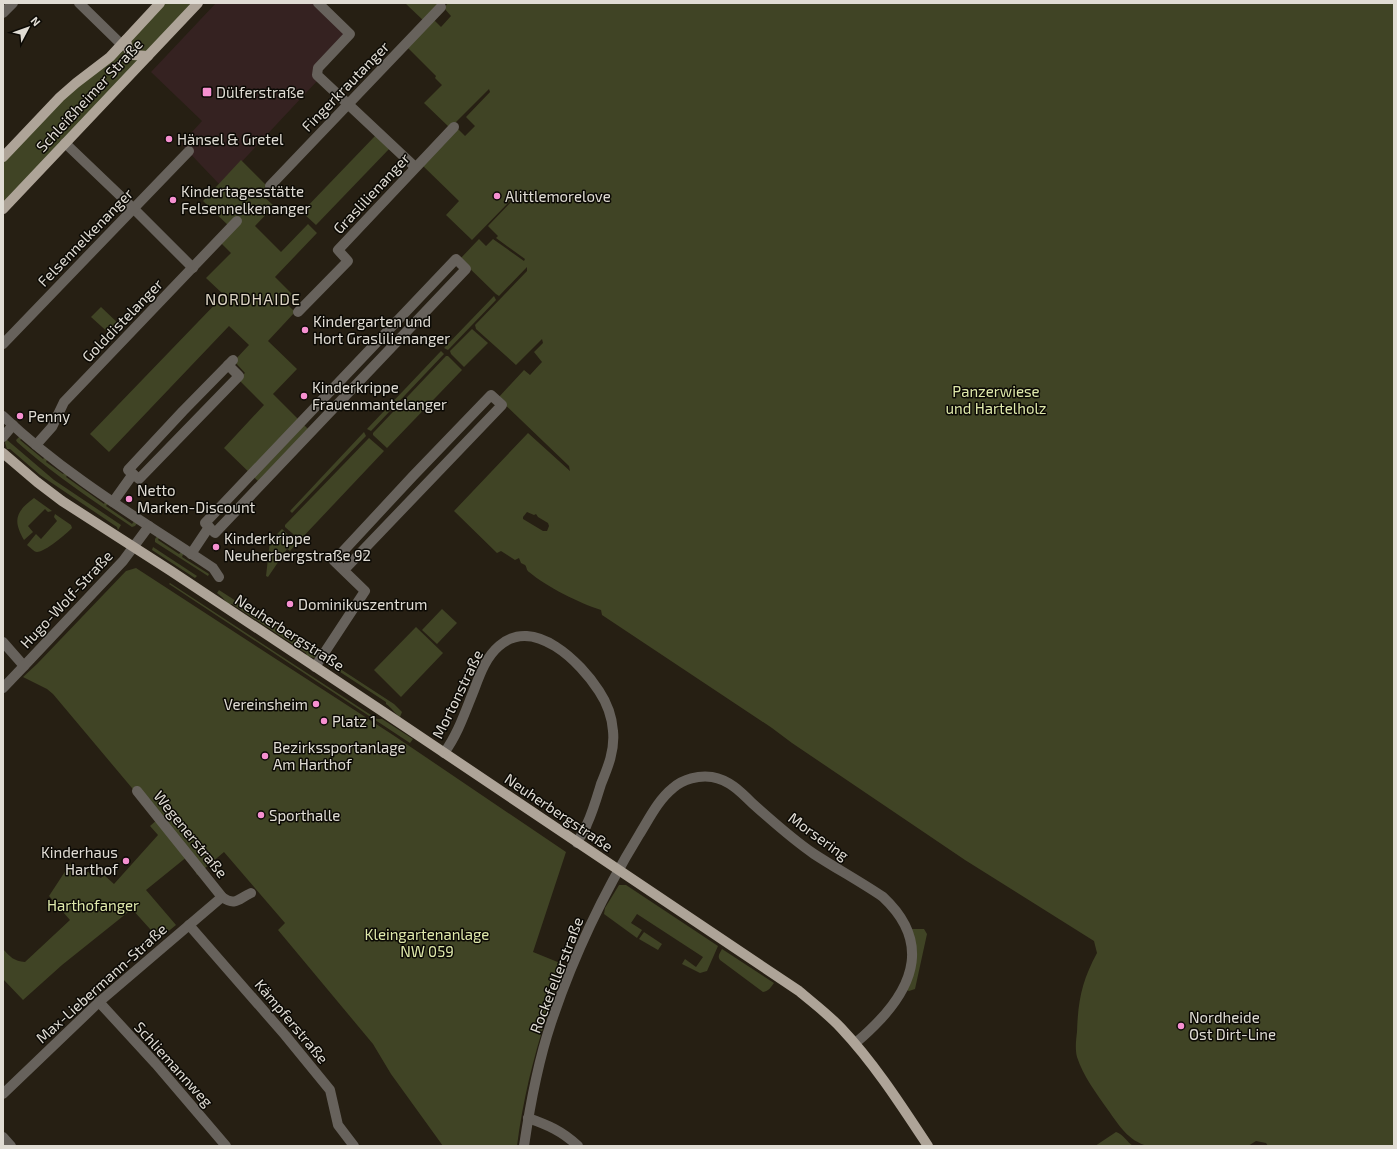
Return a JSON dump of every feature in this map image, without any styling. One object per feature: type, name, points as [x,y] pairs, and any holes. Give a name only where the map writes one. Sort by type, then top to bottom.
[{"type":"main road","name":"Schleißheimer Straße","points":[[3,157],[60,97],[110,57],[160,3]]},
{"type":"main road","name":"Schleißheimer Straße","points":[[3,208],[198,3]]},
{"type":"main road","points":[[124,42],[133,55],[148,56]]},
{"type":"main road","name":"Neuherbergstraße","points":[[3,453],[51,493],[171,571],[793,987],[819,1007],[855,1043],[882,1078],[928,1146]]},
{"type":"street","points":[[3,13],[13,3]]},
{"type":"street","points":[[79,3],[124,42]]},
{"type":"street","points":[[318,3],[350,34],[318,68],[317,75],[415,168]]},
{"type":"street","name":"Fingerkrautanger","points":[[270,186],[441,7]]},
{"type":"street","name":"Graslilienanger","points":[[298,312],[348,261],[338,250],[454,127]]},
{"type":"street","points":[[65,144],[133,208],[193,268]]},
{"type":"street","name":"Felsennelkenanger","points":[[3,344],[189,151]]},
{"type":"street","name":"Golddistelanger","points":[[36,445],[52,427],[64,402],[237,221]]},
{"type":"street","points":[[456,259],[466,269],[215,533],[205,523],[412,305],[456,259]]},
{"type":"street","points":[[412,305],[422,315]]},
{"type":"street","points":[[230,363],[239,376],[139,479],[128,470],[140,457],[230,363]]},
{"type":"street","points":[[335,386],[346,396]]},
{"type":"street","points":[[315,667],[365,591],[344,570],[334,560],[491,395],[502,405],[344,570]]},
{"type":"street","points":[[3,416],[54,461],[213,568],[219,577]]},
{"type":"street","points":[[3,436],[13,426]]},
{"type":"street","points":[[276,448],[286,458]]},
{"type":"street","points":[[140,457],[151,466]]},
{"type":"street","points":[[113,502],[133,474]]},
{"type":"street","points":[[413,476],[424,486]]},
{"type":"street","points":[[246,480],[256,490]]},
{"type":"street","points":[[133,547],[149,526]]},
{"type":"street","points":[[191,554],[209,527]]},
{"type":"street","name":"Hugo-Wolf-Straße","points":[[3,688],[123,560],[133,547]]},
{"type":"street","name":"Mortonstraße","points":[[444,753],[458,731],[483,667],[499,646],[507,640],[524,636],[538,638],[550,643],[566,653],[579,665],[600,692],[607,706],[611,719],[614,742],[611,757],[587,824],[577,843]]},
{"type":"street","points":[[3,642],[24,666]]},
{"type":"street","name":"Morsering","points":[[619,870],[652,814],[667,793],[674,787],[682,782],[704,776],[724,780],[736,788],[787,834],[814,854],[883,897],[892,905],[906,927],[911,939],[913,950],[910,972],[907,981],[896,1001],[885,1015],[855,1043]]},
{"type":"street","name":"Wegenerstraße","points":[[137,791],[222,897]]},
{"type":"street","name":"Rockefellerstraße","points":[[524,1146],[528,1118],[541,1061],[564,985],[596,912],[619,870]]},
{"type":"street","points":[[222,897],[229,901],[235,902],[242,900],[246,895],[251,893]]},
{"type":"street","name":"Max-Liebermann-Straße","points":[[3,1094],[98,1002],[222,897]]},
{"type":"street","name":"Kämpferstraße","points":[[188,926],[286,1035],[330,1090],[338,1125],[354,1146]]},
{"type":"street","name":"Schliemannweg","points":[[98,1002],[156,1064],[226,1146]]},
{"type":"street","points":[[528,1118],[549,1125],[564,1134],[578,1146]]},
{"type":"street","points":[[3,1137],[11,1146]]},
{"type":"shaded area","points":[[216,3],[323,3],[354,33],[320,70],[319,79],[220,185],[181,144],[202,121],[151,72]]},
{"type":"green space","points":[[165,3],[193,3],[148,50],[144,52],[134,51],[131,43],[134,36]]},
{"type":"green space","points":[[405,3],[443,3],[425,22]]},
{"type":"green space","name":"Panzerwiese und Hartelholz","points":[[448,3],[1394,3],[1394,1146],[1268,1146],[1266,1143],[1256,1141],[1248,1146],[1148,1146],[1141,1144],[1129,1136],[1120,1127],[1099,1098],[1077,1057],[1076,1044],[1078,1010],[1084,982],[1097,953],[1094,941],[965,860],[772,728],[602,615],[601,610],[573,599],[536,578],[528,571],[525,565],[521,563],[519,558],[515,560],[501,551],[497,553],[454,511],[528,433],[570,471],[569,466],[498,398],[524,370],[530,375],[542,362],[534,352],[543,343],[542,339],[516,365],[476,329],[475,325],[527,271],[527,267],[499,296],[460,259],[479,239],[486,246],[493,239],[524,261],[525,259],[496,238],[498,236],[488,226],[512,201],[512,199],[472,240],[446,215],[459,201],[422,165],[457,128],[465,136],[475,126],[466,117],[490,92],[489,89],[450,128],[424,103],[442,85],[435,78],[436,76],[407,47],[433,19],[441,27],[451,16],[444,8]],"holes":[[[527,512],[534,515],[536,514],[548,523],[549,526],[547,531],[543,531],[523,519]]]},
{"type":"green space","points":[[122,50],[127,55],[137,60],[136,62],[3,203],[3,161],[64,98]]},
{"type":"green space","points":[[376,135],[390,148],[316,225],[302,212]]},
{"type":"green space","points":[[241,160],[267,186],[260,193],[274,206],[255,226],[281,252],[308,224],[317,233],[275,277],[292,294],[285,302],[295,312],[268,341],[297,369],[273,394],[310,431],[260,483],[224,448],[264,405],[238,379],[245,373],[234,361],[249,345],[229,326],[109,452],[90,434],[224,295],[206,278],[231,253],[220,242],[232,229],[203,201]]},
{"type":"green space","points":[[494,296],[496,300],[448,350],[444,348]]},
{"type":"green space","points":[[101,307],[121,326],[112,336],[91,317]]},
{"type":"green space","points":[[472,329],[488,343],[464,367],[451,354],[450,351]]},
{"type":"green space","points":[[441,351],[444,354],[371,431],[367,429]]},
{"type":"green space","points":[[446,356],[448,356],[462,370],[387,448],[373,435],[373,433]]},
{"type":"green space","points":[[364,432],[366,436],[292,513],[290,511]]},
{"type":"green space","points":[[21,435],[23,437],[20,440],[43,459],[46,456],[48,458],[46,462],[63,474],[66,471],[69,473],[66,477],[104,504],[106,500],[109,502],[106,506],[132,524],[135,520],[138,522],[135,526],[132,527],[45,465],[17,442],[16,440]]},
{"type":"green space","points":[[369,438],[384,451],[300,540],[285,527],[285,525]]},
{"type":"green space","points":[[6,439],[54,480],[121,525],[118,530],[117,527],[40,475],[10,449],[7,449],[5,443]]},
{"type":"green space","points":[[34,498],[52,511],[48,512],[45,509],[28,526],[33,532],[24,540],[18,527],[18,517],[23,508]]},
{"type":"green space","points":[[55,514],[71,525],[72,528],[50,546],[41,551],[35,551],[27,545],[36,534],[41,539],[57,521],[54,517]]},
{"type":"green space","points":[[282,529],[297,543],[290,551],[287,549],[268,577],[266,576],[270,541]]},
{"type":"green space","points":[[158,535],[160,536],[158,540],[179,554],[182,551],[184,552],[182,557],[209,574],[208,576],[155,542]]},
{"type":"green space","points":[[153,547],[197,576],[195,578],[152,550]]},
{"type":"green space","points":[[136,568],[393,735],[566,852],[533,952],[565,965],[535,1054],[520,1123],[517,1146],[443,1146],[391,1074],[373,1044],[278,930],[285,923],[224,852],[197,875],[188,856],[146,890],[176,925],[159,939],[132,909],[62,965],[23,1000],[3,979],[3,949],[12,958],[25,962],[70,920],[49,896],[70,864],[101,878],[104,875],[114,884],[158,835],[150,826],[158,819],[53,694],[47,689],[23,677],[126,571]]},
{"type":"green space","points":[[170,583],[377,719],[382,719],[413,739],[410,743],[169,584]]},
{"type":"green space","points":[[219,590],[319,655],[314,658],[307,656],[306,653],[232,604],[229,605],[217,593]]},
{"type":"green space","points":[[442,609],[457,623],[437,644],[422,630]]},
{"type":"green space","points":[[416,627],[443,653],[401,697],[374,670]]},
{"type":"green space","points":[[325,659],[394,704],[402,712],[400,717],[386,704],[386,702],[331,666],[329,667],[325,662]]},
{"type":"green space","points":[[619,885],[626,885],[718,946],[707,971],[700,973],[682,964],[685,959],[696,967],[703,957],[637,914],[631,923],[642,930],[637,938],[604,914],[605,908]]},
{"type":"green space","points":[[912,929],[924,929],[927,934],[915,989],[909,991],[907,990],[916,960]]},
{"type":"green space","points":[[644,932],[662,944],[658,950],[639,939]]},
{"type":"green space","points":[[722,949],[774,983],[768,990],[763,992],[719,959]]},
{"type":"green space","points":[[1116,1132],[1121,1134],[1133,1146],[1095,1146]]},
{"type":"place","name":"Dülferstraße","points":[[207,92]]},
{"type":"place","name":"Hänsel & Gretel","points":[[169,139]]},
{"type":"place","name":"Alittlemorelove","points":[[497,196]]},
{"type":"place","name":"Kindertagesstätte Felsennelkenanger","points":[[173,200]]},
{"type":"place","name":"Kindergarten und Hort Graslilienanger","points":[[305,330]]},
{"type":"place","name":"Kinderkrippe Frauenmantelanger","points":[[304,396]]},
{"type":"place","name":"Penny","points":[[20,416]]},
{"type":"place","name":"Netto Marken-Discount","points":[[129,499]]},
{"type":"place","name":"Kinderkrippe Neuherbergstraße 92","points":[[216,547]]},
{"type":"place","name":"Dominikuszentrum","points":[[290,604]]},
{"type":"place","name":"Vereinsheim","points":[[316,704]]},
{"type":"place","name":"Platz 1","points":[[324,721]]},
{"type":"place","name":"Bezirkssportanlage Am Harthof","points":[[265,756]]},
{"type":"place","name":"Sporthalle","points":[[261,815]]},
{"type":"place","name":"Kinderhaus Harthof","points":[[126,861]]},
{"type":"place","name":"Nordheide Ost Dirt-Line","points":[[1181,1026]]},
{"type":"district","name":"NORDHAIDE","points":[[253,298]]},
{"type":"park label","name":"Harthofanger","points":[[93,905]]},
{"type":"park label","name":"Kleingartenanlage NW 059","points":[[427,942]]}]
